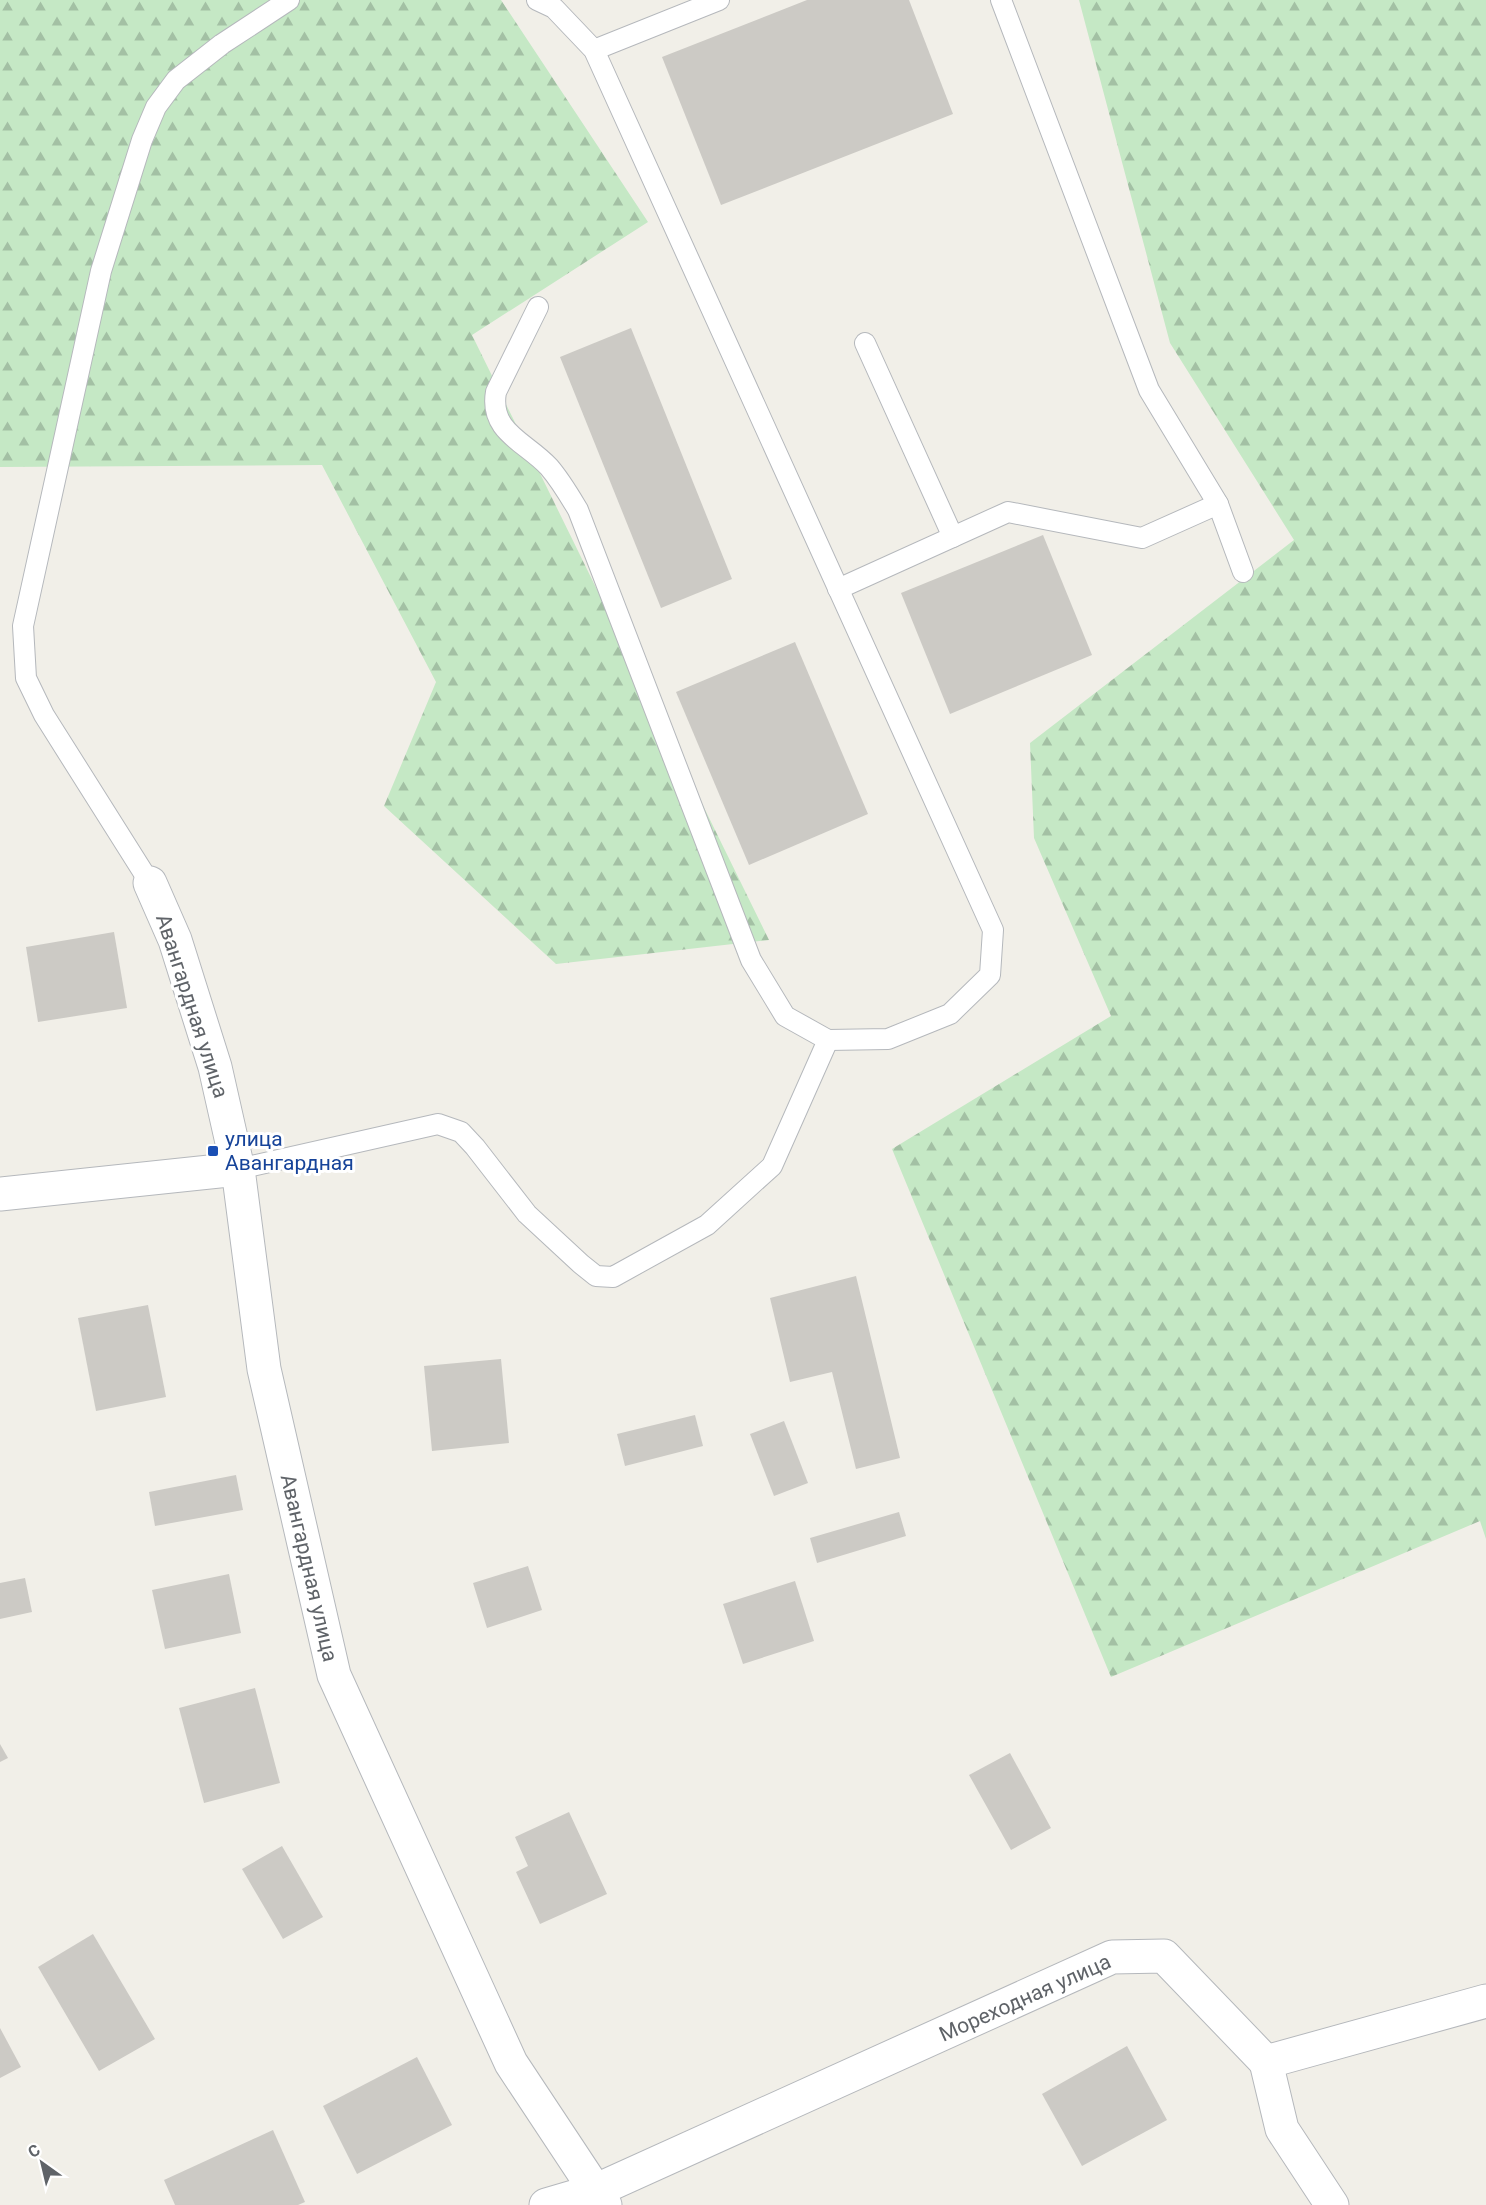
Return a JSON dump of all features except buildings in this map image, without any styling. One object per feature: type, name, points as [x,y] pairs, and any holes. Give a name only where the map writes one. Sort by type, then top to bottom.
[{"type":"street","name":"Авангардная улица","points":[[150,883],[175,940],[215,1067],[238,1169],[264,1369],[334,1676],[511,2063],[601,2197]]},
{"type":"street","points":[[0,1194],[238,1169]]},
{"type":"street","name":"Мореходная улица","points":[[546,2205],[601,2197],[1112,1957],[1164,1956],[1266,2062]]},
{"type":"street","points":[[1332,2205],[1282,2130],[1266,2062],[1486,2001]]},
{"type":"lane","points":[[150,883],[44,715],[27,678],[22,626],[101,271],[141,140],[156,107],[176,80],[222,44],[289,0]]},
{"type":"lane","points":[[537,0],[554,8],[594,50],[993,930],[990,975],[950,1014],[888,1040],[828,1040],[785,1016],[751,960],[578,510],[564,486],[547,465],[505,429],[497,419],[494,407],[496,392],[538,307]]},
{"type":"lane","points":[[594,50],[719,0]]},
{"type":"lane","points":[[1001,0],[1149,390],[1218,504],[1243,572]]},
{"type":"lane","points":[[865,343],[953,537]]},
{"type":"lane","points":[[838,589],[1008,512],[1142,538],[1218,504]]},
{"type":"lane","points":[[238,1169],[438,1124],[461,1132],[527,1214],[581,1264],[596,1276],[613,1276],[707,1225],[772,1166],[828,1040]]},
{"type":"green space","points":[[0,0],[501,0],[648,222],[472,335],[769,940],[556,964],[384,806],[436,682],[322,465],[0,467]]},
{"type":"green space","points":[[1079,0],[1486,0],[1486,1539],[1480,1521],[1111,1677],[892,1149],[1111,1016],[1034,838],[1030,743],[1294,540],[1170,343]]},
{"type":"place","name":"улица Авангардная","points":[[213,1151]]}]
